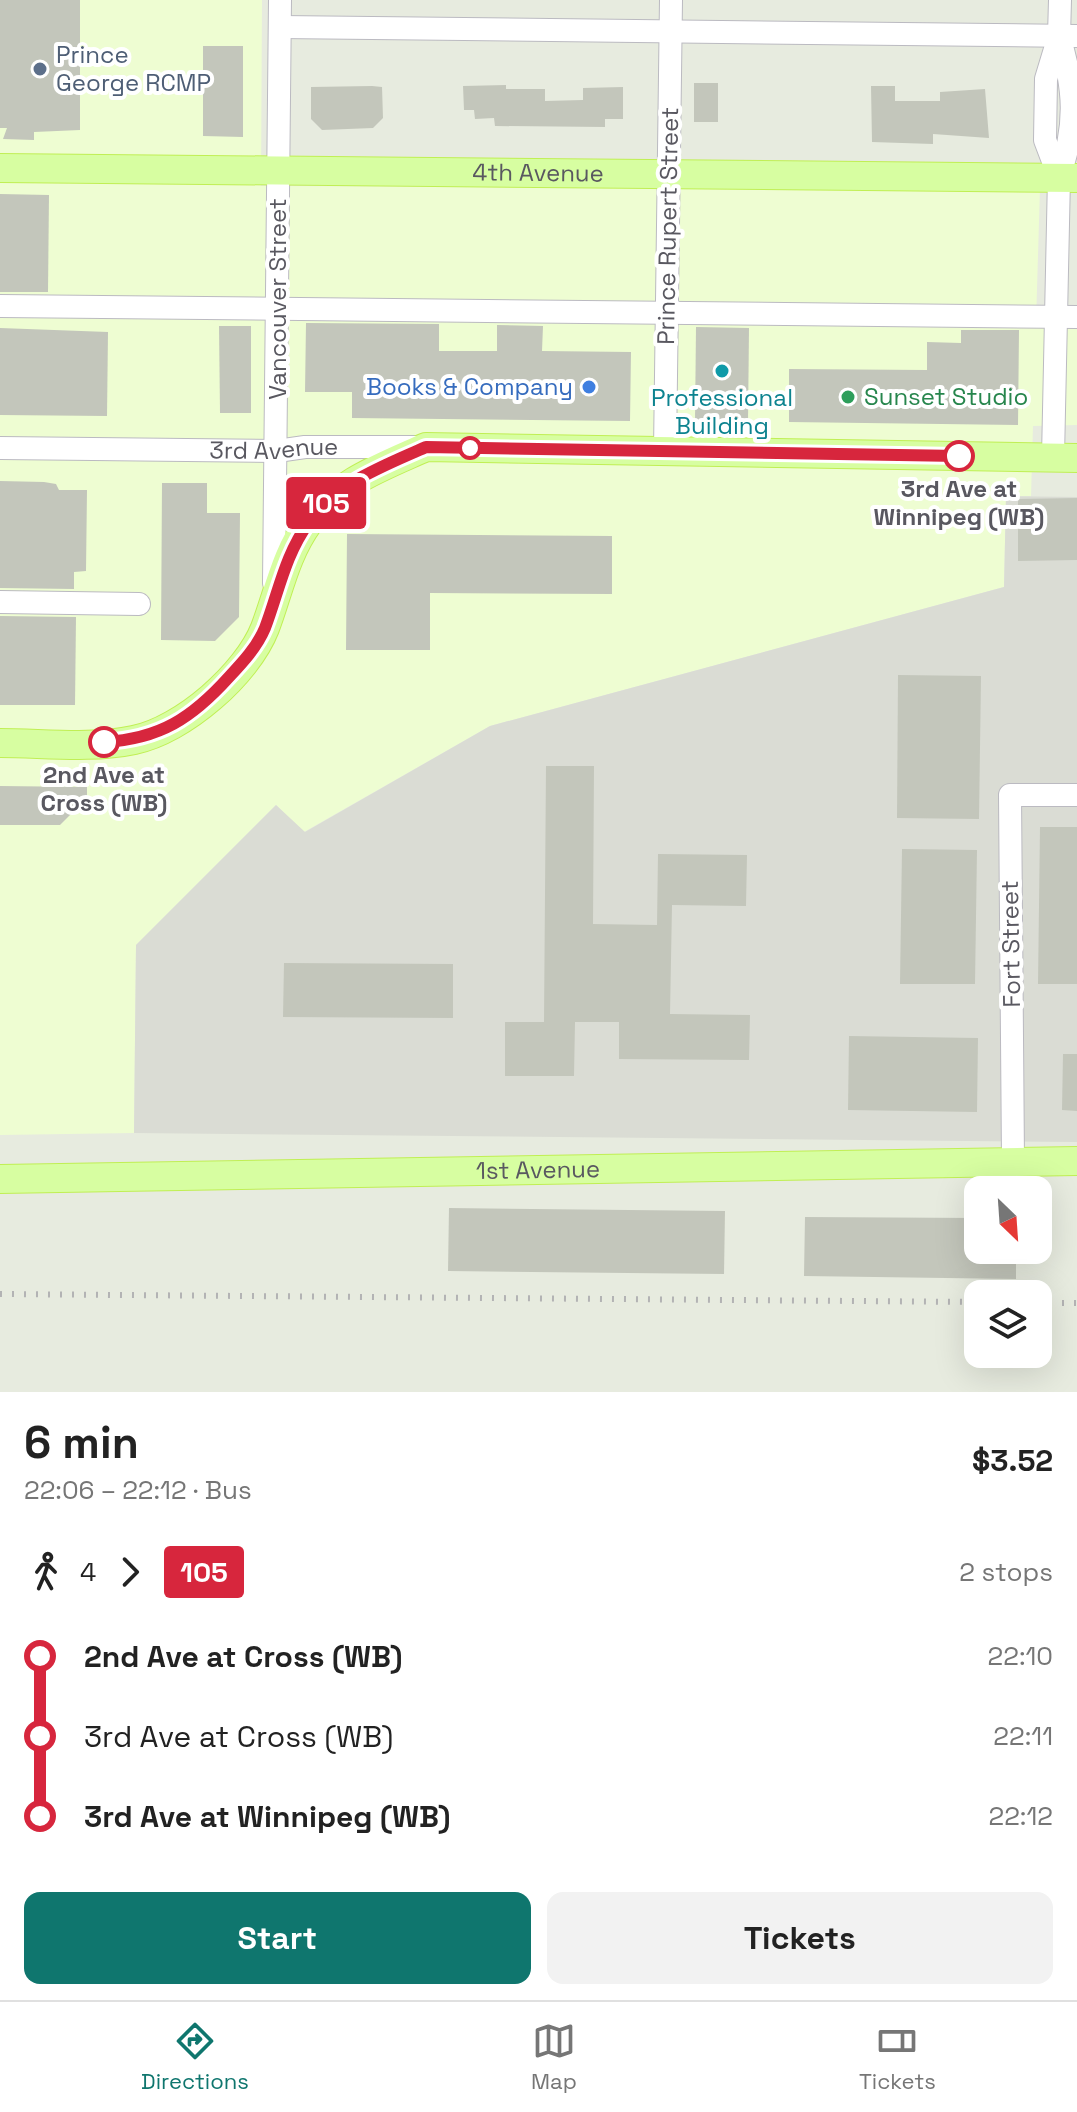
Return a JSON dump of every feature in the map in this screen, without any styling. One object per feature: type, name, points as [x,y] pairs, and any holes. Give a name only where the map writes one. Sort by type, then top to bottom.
[{"type":"main road","name":"4th Avenue","points":[[0,168],[1068,178]]},
{"type":"main road","name":"3rd Avenue","points":[[426,447],[1065,457]]},
{"type":"main road","points":[[0,743],[134,740],[168,728],[203,705],[249,656],[264,630],[286,559],[310,520],[329,499],[367,474],[426,447]]},
{"type":"main road","name":"1st Avenue","points":[[0,1179],[1077,1161]]},
{"type":"street","name":"Vancouver Street","points":[[274,597],[280,0]]},
{"type":"street","name":"Prince Rupert Street","points":[[665,451],[671,0]]},
{"type":"street","points":[[1060,0],[1068,36],[1046,79],[1045,140],[1068,178],[1065,457]]},
{"type":"street","points":[[280,27],[1068,36]]},
{"type":"street","points":[[0,306],[1066,317]]},
{"type":"street","name":"3rd Avenue","points":[[0,448],[277,451],[305,447],[426,447]]},
{"type":"street","points":[[0,602],[139,604]]},
{"type":"street","name":"Fort Street","points":[[1013,1160],[1010,795],[1077,795]]},
{"type":"shaded area","points":[[0,0],[262,0],[261,186],[1040,188],[1036,323],[1077,324],[1077,425],[1033,426],[1031,496],[1006,497],[1004,587],[490,726],[304,832],[276,805],[136,945],[134,1133],[0,1135]]},
{"type":"shaded area","points":[[1006,496],[1077,497],[1077,1142],[134,1133],[136,945],[276,805],[305,832],[490,726],[1004,587]]},
{"type":"building","name":"Prince George RCMP","points":[[0,0],[80,0],[80,130],[34,132],[34,140],[3,139],[7,128],[0,128]]},
{"type":"building","points":[[203,46],[243,46],[243,137],[203,136]]},
{"type":"building","points":[[694,83],[718,83],[718,122],[694,122]]},
{"type":"building","points":[[506,85],[506,89],[545,89],[545,101],[583,100],[583,88],[623,87],[623,119],[605,119],[605,127],[495,126],[494,118],[475,119],[474,110],[464,110],[463,86]]},
{"type":"building","points":[[871,86],[895,86],[895,101],[940,101],[940,92],[985,89],[989,138],[933,134],[933,144],[872,142]]},
{"type":"building","points":[[311,87],[382,87],[383,118],[373,128],[322,130],[311,119]]},
{"type":"building","points":[[0,194],[49,195],[48,292],[0,292]]},
{"type":"building","points":[[306,323],[439,324],[439,351],[497,351],[497,325],[543,326],[542,351],[631,352],[630,421],[352,418],[352,392],[305,392]]},
{"type":"building","points":[[219,326],[251,326],[251,413],[220,413]]},
{"type":"building","name":"Professional Building","points":[[696,327],[749,328],[748,422],[695,421]]},
{"type":"building","points":[[0,328],[108,332],[107,416],[0,415]]},
{"type":"building","points":[[961,330],[1019,330],[1018,425],[789,422],[789,369],[927,370],[927,342],[961,343]]},
{"type":"building","points":[[0,481],[44,482],[56,484],[59,490],[87,490],[86,571],[74,572],[74,589],[0,588]]},
{"type":"building","points":[[162,483],[207,483],[207,513],[240,513],[239,617],[215,641],[161,640]]},
{"type":"building","points":[[1077,498],[1077,560],[1018,561],[1018,499]]},
{"type":"building","points":[[347,534],[612,536],[612,594],[430,593],[430,650],[346,650]]},
{"type":"building","points":[[0,616],[76,617],[75,705],[0,705]]},
{"type":"building","points":[[898,675],[981,676],[979,819],[897,818]]},
{"type":"building","points":[[546,766],[594,766],[593,924],[657,925],[658,854],[747,855],[746,906],[672,905],[670,1014],[750,1015],[749,1060],[619,1059],[619,1022],[575,1022],[574,1076],[505,1076],[505,1022],[544,1022]]},
{"type":"building","points":[[0,786],[87,787],[87,798],[60,825],[0,825]]},
{"type":"building","points":[[1040,827],[1077,827],[1077,984],[1038,984]]},
{"type":"building","points":[[902,849],[977,850],[975,984],[900,984]]},
{"type":"building","points":[[284,963],[453,964],[453,1018],[283,1017]]},
{"type":"building","points":[[849,1036],[978,1038],[977,1112],[848,1110]]},
{"type":"building","points":[[1063,1054],[1077,1054],[1077,1111],[1062,1110]]},
{"type":"building","points":[[449,1208],[725,1211],[724,1274],[448,1271]]},
{"type":"building","points":[[805,1217],[964,1218],[964,1264],[1016,1264],[1016,1279],[804,1276]]},
{"type":"railway","points":[[0,1294],[964,1302]]},
{"type":"railway","points":[[1052,1303],[1077,1303]]},
{"type":"bus line","name":"105","points":[[104,742],[134,740],[168,728],[203,705],[249,656],[264,630],[286,559],[310,520],[329,499],[367,474],[426,447],[959,456]]},
{"type":"place","name":"Prince George RCMP","points":[[40,69]]},
{"type":"place","name":"Professional Building","points":[[722,371]]},
{"type":"place","name":"Books & Company","points":[[589,387]]},
{"type":"place","name":"Sunset Studio","points":[[848,397]]},
{"type":"place","name":"3rd Ave at Winnipeg (WB)","points":[[959,456]]},
{"type":"place","name":"2nd Ave at Cross (WB)","points":[[104,742]]}]
